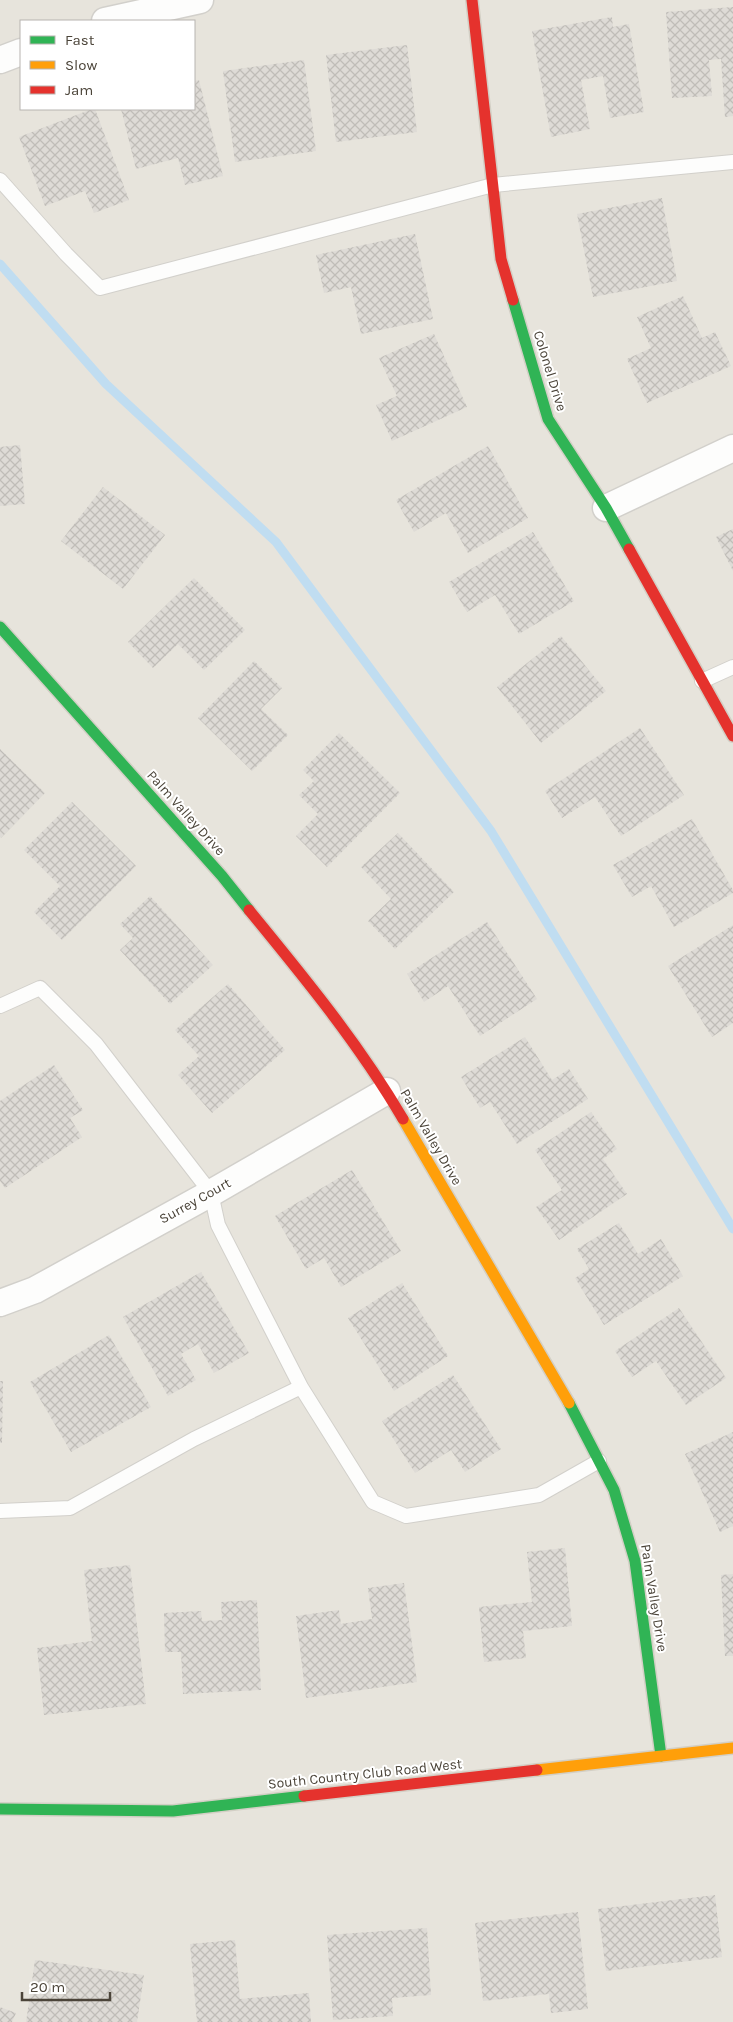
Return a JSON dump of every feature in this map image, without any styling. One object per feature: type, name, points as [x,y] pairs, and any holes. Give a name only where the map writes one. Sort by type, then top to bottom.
[{"type":"street","points":[[110,20],[200,0]]},
{"type":"street","name":"Colonel Drive","points":[[472,0],[501,259],[548,419],[606,508],[733,736]]},
{"type":"street","points":[[0,60],[20,52]]},
{"type":"street","points":[[606,508],[733,448]]},
{"type":"street","name":"Palm Valley Drive","points":[[0,627],[222,876],[325,1003],[387,1092],[570,1405],[614,1490],[636,1561],[661,1756]]},
{"type":"street","name":"Surrey Court","points":[[0,1303],[35,1290],[211,1193],[387,1092]]},
{"type":"street","name":"South Country Club Road West","points":[[0,1809],[173,1811],[733,1748]]},
{"type":"lane","points":[[0,180],[66,254],[100,288],[493,185],[733,162]]},
{"type":"lane","points":[[702,681],[733,667]]},
{"type":"lane","points":[[0,1006],[40,988],[96,1044],[211,1193],[218,1225],[301,1387],[373,1502],[406,1516],[539,1495],[599,1461]]},
{"type":"lane","points":[[0,1511],[70,1508],[194,1439],[301,1387]]},
{"type":"shaded area","points":[[0,0],[733,0],[733,2022],[0,2022]]},
{"type":"building","points":[[733,7],[733,116],[725,117],[721,59],[709,60],[712,96],[672,98],[666,12]]},
{"type":"building","points":[[612,17],[613,27],[629,24],[644,112],[610,118],[603,76],[581,80],[590,129],[551,137],[532,31]]},
{"type":"building","points":[[407,45],[417,132],[336,142],[326,55]]},
{"type":"building","points":[[304,60],[316,151],[235,162],[223,71]]},
{"type":"building","points":[[199,80],[223,176],[185,185],[178,158],[136,169],[121,110],[195,110],[195,81]]},
{"type":"building","points":[[89,110],[95,110],[129,200],[94,213],[85,191],[45,206],[19,137]]},
{"type":"building","points":[[662,198],[677,281],[593,297],[577,214]]},
{"type":"building","points":[[415,234],[433,319],[361,334],[351,287],[324,293],[316,255]]},
{"type":"building","points":[[683,296],[702,338],[715,332],[731,366],[647,403],[627,359],[651,348],[637,317]]},
{"type":"building","points":[[434,334],[467,407],[392,441],[376,405],[397,396],[379,358]]},
{"type":"building","points":[[20,445],[25,504],[0,506],[0,447]]},
{"type":"building","points":[[488,446],[528,518],[468,553],[446,513],[414,532],[396,500]]},
{"type":"building","points":[[103,487],[165,535],[123,589],[61,541]]},
{"type":"building","points":[[733,529],[733,571],[716,537]]},
{"type":"building","points":[[533,532],[574,601],[519,634],[495,595],[467,612],[449,582]]},
{"type":"building","points":[[194,578],[245,630],[204,670],[178,644],[153,668],[128,642]]},
{"type":"building","points":[[561,636],[606,691],[541,743],[497,687]]},
{"type":"building","points":[[254,661],[282,688],[261,709],[288,735],[252,771],[198,718]]},
{"type":"building","points":[[640,728],[684,795],[621,836],[595,797],[562,818],[545,791]]},
{"type":"building","points":[[339,733],[400,793],[327,867],[296,836],[318,814],[299,795],[314,781],[303,770]]},
{"type":"building","points":[[0,749],[45,793],[1,838],[0,837]]},
{"type":"building","points":[[72,802],[136,866],[62,940],[34,912],[60,886],[24,850]]},
{"type":"building","points":[[692,819],[733,893],[674,927],[651,886],[632,897],[613,865]]},
{"type":"building","points":[[398,833],[454,892],[395,949],[368,921],[391,899],[361,867]]},
{"type":"building","points":[[150,896],[213,965],[170,1004],[120,950],[133,938],[120,924]]},
{"type":"building","points":[[487,922],[537,999],[480,1036],[448,986],[424,1002],[407,974]]},
{"type":"building","points":[[733,925],[733,1023],[712,1037],[668,966]]},
{"type":"building","points":[[228,984],[285,1050],[212,1113],[178,1075],[199,1056],[175,1030]]},
{"type":"building","points":[[525,1037],[552,1080],[569,1069],[588,1099],[517,1144],[490,1102],[480,1108],[461,1077]]},
{"type":"building","points":[[54,1065],[83,1110],[70,1118],[82,1137],[5,1188],[0,1181],[0,1101]]},
{"type":"building","points":[[591,1112],[617,1149],[603,1159],[627,1194],[559,1240],[536,1207],[562,1190],[535,1150]]},
{"type":"building","points":[[352,1170],[401,1251],[341,1287],[324,1258],[306,1269],[275,1216]]},
{"type":"building","points":[[619,1223],[638,1254],[661,1239],[683,1276],[604,1325],[575,1278],[589,1269],[577,1249]]},
{"type":"building","points":[[201,1272],[249,1353],[214,1373],[198,1344],[181,1354],[196,1380],[168,1396],[123,1317]]},
{"type":"building","points":[[402,1283],[448,1356],[394,1391],[348,1318]]},
{"type":"building","points":[[679,1308],[726,1378],[686,1405],[656,1361],[632,1377],[615,1351]]},
{"type":"building","points":[[109,1335],[151,1407],[71,1452],[30,1382]]},
{"type":"building","points":[[453,1375],[501,1449],[465,1472],[451,1450],[415,1473],[382,1421]]},
{"type":"building","points":[[0,1381],[3,1381],[2,1443],[0,1443]]},
{"type":"building","points":[[733,1432],[733,1526],[720,1532],[685,1454]]},
{"type":"building","points":[[565,1548],[572,1626],[523,1631],[526,1658],[484,1662],[479,1607],[532,1602],[527,1552]]},
{"type":"building","points":[[130,1565],[146,1704],[44,1715],[37,1648],[92,1641],[84,1570]]},
{"type":"building","points":[[733,1574],[733,1656],[725,1656],[721,1575]]},
{"type":"building","points":[[404,1583],[417,1682],[306,1698],[296,1616],[339,1610],[341,1624],[372,1619],[368,1588]]},
{"type":"building","points":[[257,1600],[261,1690],[183,1694],[181,1652],[165,1652],[164,1613],[201,1611],[202,1621],[222,1620],[221,1602]]},
{"type":"building","points":[[715,1895],[722,1957],[606,1971],[598,1909]]},
{"type":"building","points":[[578,1912],[588,2009],[551,2013],[549,1994],[483,2001],[475,1923]]},
{"type":"building","points":[[427,1928],[431,1995],[392,1998],[393,2016],[333,2020],[327,1935]]},
{"type":"building","points":[[235,1940],[240,1999],[309,1993],[311,2022],[197,2022],[190,1944]]},
{"type":"building","points":[[35,1960],[144,1975],[137,2022],[26,2022]]},
{"type":"building","points":[[0,2007],[16,2013],[12,2022],[0,2022]]},
{"type":"waterway","points":[[0,264],[106,384],[276,542],[491,831],[733,1229]]},
{"type":"traffic: fast","points":[[513,300],[548,419],[606,508],[629,549]]},
{"type":"traffic: fast","points":[[0,627],[222,876],[249,910]]},
{"type":"traffic: fast","points":[[569,1403],[614,1490],[635,1561],[661,1756]]},
{"type":"traffic: fast","points":[[0,1809],[173,1811],[304,1796]]},
{"type":"traffic: slow","points":[[403,1119],[569,1403]]},
{"type":"traffic: slow","points":[[537,1770],[733,1748]]},
{"type":"traffic: jam","points":[[472,0],[501,259],[513,300]]},
{"type":"traffic: jam","points":[[629,549],[733,736]]},
{"type":"traffic: jam","points":[[249,910],[349,1038],[403,1119]]},
{"type":"traffic: jam","points":[[304,1796],[537,1770]]}]
